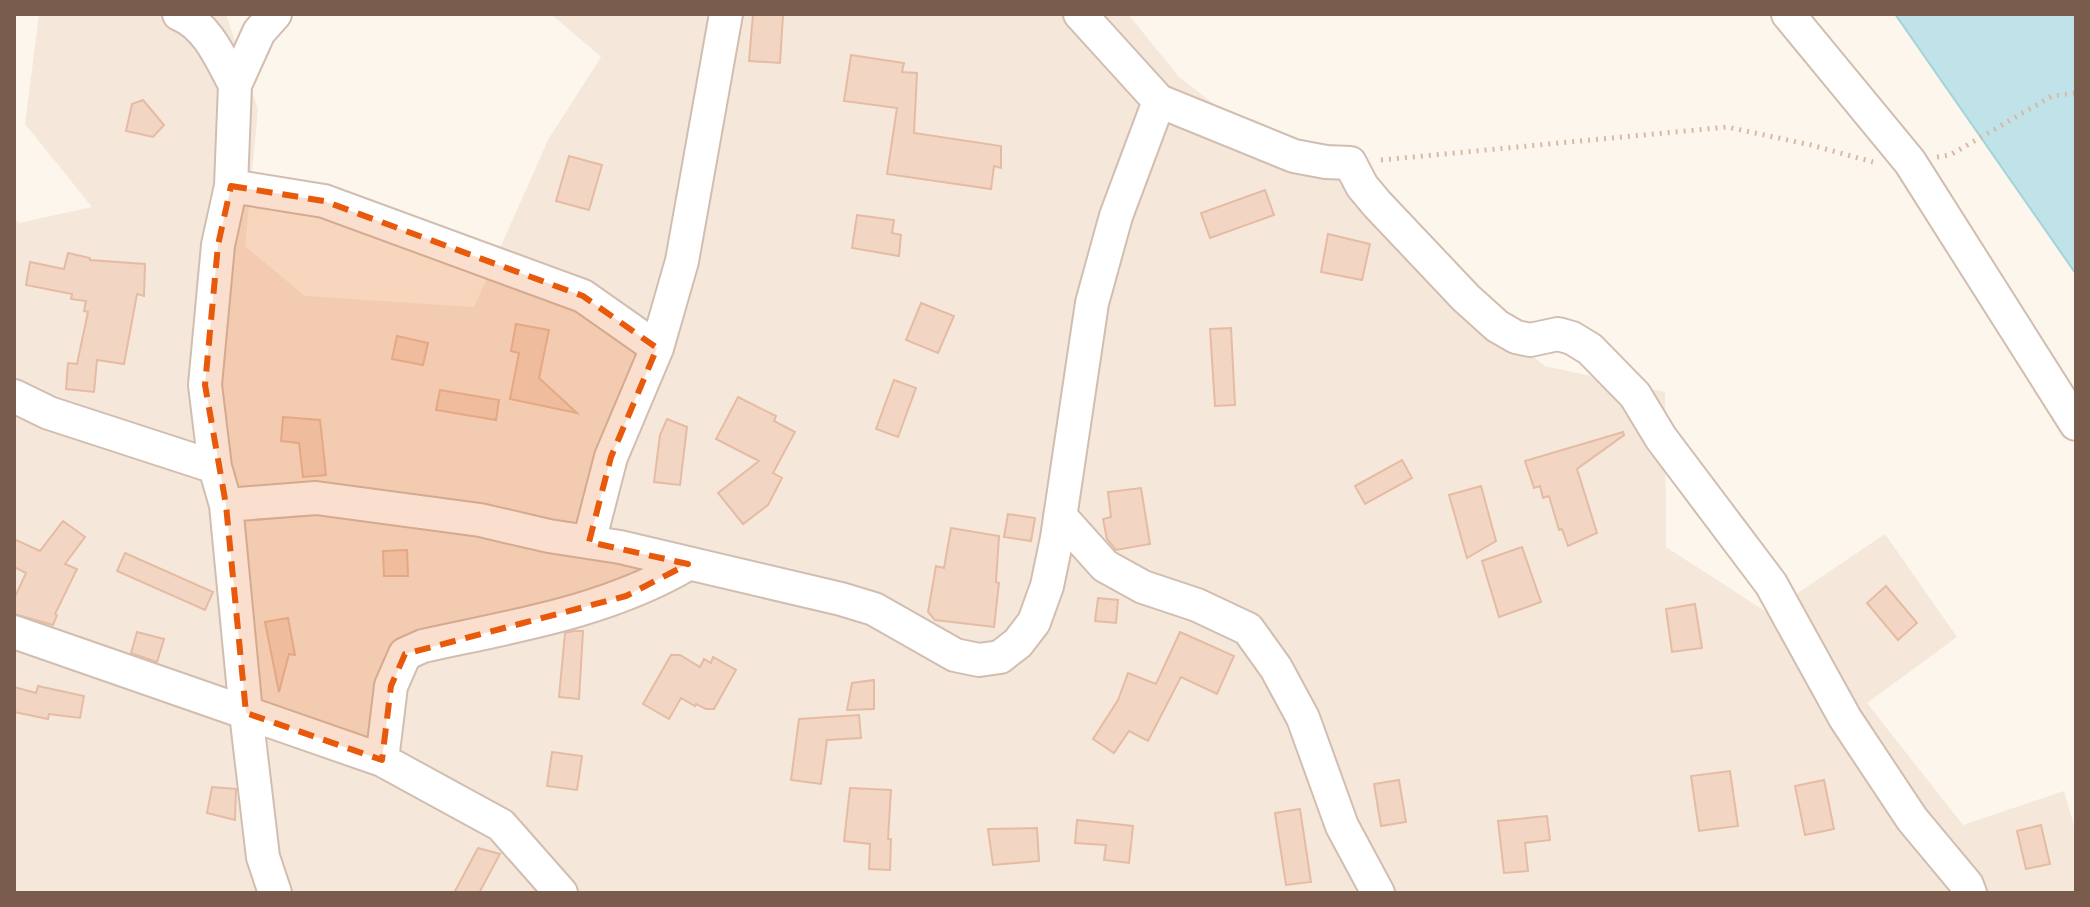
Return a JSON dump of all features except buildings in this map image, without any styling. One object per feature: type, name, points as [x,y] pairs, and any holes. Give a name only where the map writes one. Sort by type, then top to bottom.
[{"type":"street","points":[[179,14],[211,40],[235,85]]},
{"type":"street","points":[[275,14],[259,32],[235,85],[231,186],[218,245],[205,385],[215,467],[226,505],[263,857],[275,893]]},
{"type":"street","points":[[589,542],[611,457],[657,348],[682,261],[726,14]]},
{"type":"street","points":[[1080,14],[1159,101],[1294,156],[1350,163],[1362,186],[1377,204],[1466,298],[1497,326],[1516,337],[1530,340],[1558,334],[1590,349],[1635,395],[1661,438],[1771,584],[1845,718],[1912,819],[1967,885],[1970,893]]},
{"type":"street","points":[[1788,14],[1910,162],[2076,424]]},
{"type":"street","points":[[226,505],[316,498],[480,520],[620,547],[841,599],[874,609],[955,655],[979,660],[1000,657],[1018,643],[1034,622],[1047,586],[1092,303],[1116,216],[1159,101]]},
{"type":"street","points":[[231,186],[324,201],[583,296],[657,348]]},
{"type":"street","points":[[14,396],[49,413],[215,467]]},
{"type":"street","points":[[1060,516],[1105,566],[1143,587],[1197,605],[1248,629],[1276,668],[1303,718],[1342,826],[1378,893]]},
{"type":"street","points":[[382,760],[391,686],[405,654],[423,646],[572,613],[626,596],[688,564]]},
{"type":"street","points":[[1047,586],[1105,566]]},
{"type":"street","points":[[14,632],[382,760],[501,825],[561,893]]},
{"type":"path","points":[[1350,163],[1575,139],[1727,127],[1811,145],[1886,166],[1950,155],[2052,96],[2076,93]]},
{"type":"highlighted area","points":[[231,186],[324,201],[583,296],[657,348],[611,457],[589,542],[688,564],[626,596],[405,654],[391,686],[382,760],[246,713],[226,505],[205,385],[218,245]]},
{"type":"shaded area","points":[[39,14],[226,14],[258,109],[245,246],[305,296],[474,307],[548,140],[601,57],[551,14],[1128,14],[1179,77],[1251,133],[1364,160],[1447,287],[1545,366],[1665,392],[1666,547],[1768,613],[1885,534],[1957,637],[1867,703],[1963,825],[2064,791],[2076,832],[2076,893],[14,893],[14,218],[19,223],[92,207],[25,124]]},
{"type":"water","points":[[1895,14],[2076,14],[2076,274]]}]
